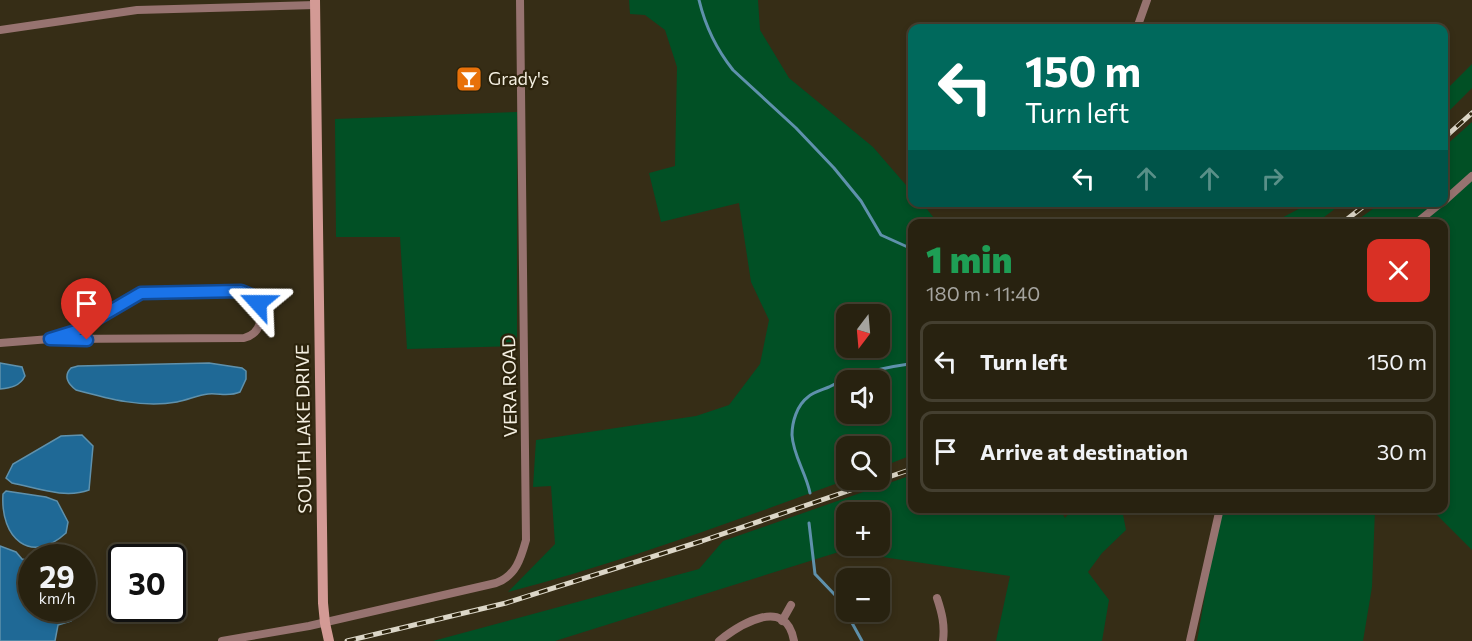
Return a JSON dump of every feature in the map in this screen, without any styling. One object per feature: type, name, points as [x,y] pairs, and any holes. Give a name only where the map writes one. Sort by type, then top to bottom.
[{"type":"main road","name":"SOUTH LAKE DRIVE","points":[[315,3],[319,363],[325,623],[329,641]]},
{"type":"street","name":"VERA ROAD","points":[[222,641],[325,623],[496,583],[512,574],[522,556],[526,540],[526,436],[520,0]]},
{"type":"street","points":[[1138,24],[1147,0]]},
{"type":"street","points":[[0,30],[126,11],[315,3]]},
{"type":"street","points":[[1448,198],[1472,176]]},
{"type":"street","points":[[1422,219],[1437,207]]},
{"type":"street","points":[[0,343],[50,339],[244,338],[252,335],[258,328],[261,313],[256,299],[241,291],[146,292],[130,298],[76,331],[50,339]]},
{"type":"street","points":[[1190,641],[1219,513]]},
{"type":"street","points":[[937,598],[945,631],[943,641]]},
{"type":"street","points":[[782,621],[791,605]]},
{"type":"street","points":[[719,641],[739,626],[769,616],[782,621],[789,627],[794,641]]},
{"type":"green space","points":[[629,0],[758,0],[760,30],[789,78],[873,147],[908,187],[908,207],[925,207],[935,219],[908,219],[908,457],[890,464],[890,436],[836,436],[836,484],[721,526],[508,592],[555,544],[551,486],[533,487],[536,440],[696,416],[729,405],[760,364],[769,320],[751,282],[739,203],[661,222],[649,173],[675,166],[677,67],[665,30],[645,15],[630,14]]},
{"type":"green space","points":[[1472,64],[1472,88],[1448,112],[1448,88]]},
{"type":"green space","points":[[517,112],[517,346],[407,349],[400,237],[336,237],[335,119]]},
{"type":"green space","points":[[1472,122],[1472,550],[1435,513],[1448,513],[1448,219],[1359,219],[1375,207],[1448,207],[1448,144]]},
{"type":"green space","points":[[1302,207],[1338,207],[1321,219],[1280,219]]},
{"type":"green space","points":[[908,476],[908,513],[1062,513],[1065,518],[1069,513],[1123,513],[1126,530],[1102,553],[1088,572],[1109,600],[1102,641],[996,641],[1010,576],[876,556],[890,556],[890,502],[836,502],[836,553],[555,641],[433,641],[699,569],[723,541],[869,490],[890,490],[890,483]]},
{"type":"green space","points":[[1219,513],[1375,513],[1372,587],[1363,641],[1197,641]]},
{"type":"water","points":[[0,363],[22,367],[25,376],[21,382],[15,386],[0,389]]},
{"type":"water","points":[[209,363],[242,368],[246,371],[246,379],[240,392],[228,395],[204,395],[164,404],[138,403],[76,390],[67,377],[71,368],[78,366]]},
{"type":"water","points":[[82,435],[93,446],[89,490],[70,493],[51,492],[12,483],[6,478],[13,464],[61,436]]},
{"type":"water","points":[[6,491],[46,497],[57,501],[68,522],[66,533],[48,544],[20,542],[12,535],[7,524],[3,510],[3,494]]},
{"type":"water","points":[[0,546],[18,554],[18,622],[68,622],[58,625],[55,641],[0,641]]},
{"type":"waterway","points":[[699,0],[712,37],[733,70],[796,128],[834,168],[861,201],[881,235],[908,247]]},
{"type":"waterway","points":[[810,493],[792,435],[794,419],[804,400],[848,378],[908,364]]},
{"type":"waterway","points":[[809,523],[815,574],[836,596]]},
{"type":"waterway","points":[[852,622],[862,641]]},
{"type":"railway","points":[[1448,135],[1472,113]]},
{"type":"railway","points":[[1347,219],[1363,207]]},
{"type":"railway","points":[[347,641],[506,603],[702,541],[908,470]]},
{"type":"place","name":"Grady's","points":[[469,79]]},
{"type":"route","points":[[87,340],[50,339],[76,331],[130,298],[146,292],[241,291],[253,296],[258,303]]}]
